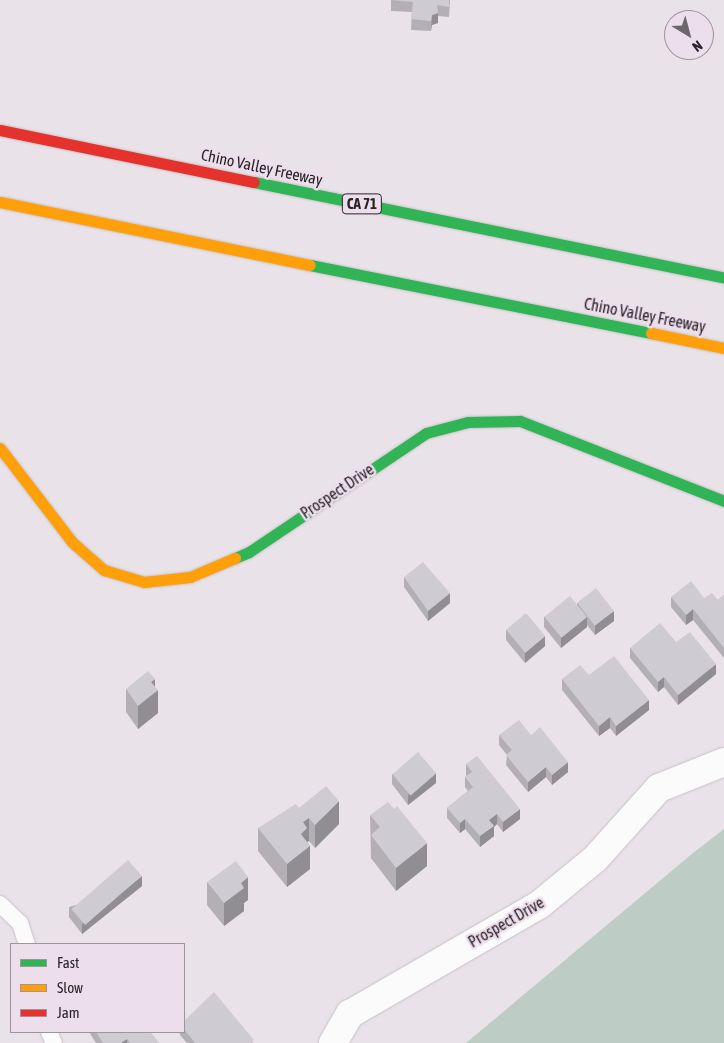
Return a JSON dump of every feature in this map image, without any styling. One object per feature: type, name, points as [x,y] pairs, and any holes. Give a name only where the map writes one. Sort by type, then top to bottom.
[{"type":"main road","name":"Chino Valley Freeway","points":[[0,130],[724,278]]},
{"type":"main road","name":"Chino Valley Freeway","points":[[0,202],[724,348]]},
{"type":"main road","name":"Prospect Drive","points":[[0,448],[72,542],[104,570],[144,582],[190,577],[249,552],[426,433],[468,422],[520,421],[724,500]]},
{"type":"street","name":"Prospect Drive","points":[[333,1043],[350,1014],[539,905],[595,859],[659,788],[724,762]]},
{"type":"lane","points":[[0,904],[20,923],[27,943]]},
{"type":"shaded area","points":[[724,829],[724,1043],[466,1043],[693,853]]},
{"type":"building","points":[[391,0],[449,0],[449,7],[437,5],[438,13],[432,15],[431,21],[411,19],[413,2]]},
{"type":"building","points":[[423,562],[450,593],[428,611],[404,577]]},
{"type":"building","points":[[691,581],[704,598],[712,593],[718,600],[724,595],[724,648],[693,609],[686,615],[671,597]]},
{"type":"building","points":[[596,588],[614,611],[595,626],[577,603]]},
{"type":"building","points":[[570,596],[587,617],[561,638],[544,617]]},
{"type":"building","points":[[526,613],[545,636],[525,653],[506,630]]},
{"type":"building","points":[[660,623],[676,642],[690,632],[716,664],[678,695],[664,677],[658,682],[630,648]]},
{"type":"building","points":[[614,656],[649,700],[616,726],[610,717],[599,726],[562,679],[580,665],[589,675]]},
{"type":"building","points":[[148,671],[155,679],[151,682],[158,690],[138,706],[126,689]]},
{"type":"building","points":[[519,720],[531,735],[540,727],[568,762],[552,775],[546,767],[528,782],[506,755],[512,750],[499,735]]},
{"type":"building","points":[[418,752],[436,773],[411,795],[392,774]]},
{"type":"building","points":[[477,756],[520,809],[503,822],[497,814],[489,820],[494,826],[480,836],[465,819],[460,823],[447,808],[473,787],[465,777],[472,772],[466,764]]},
{"type":"building","points":[[326,786],[339,801],[315,825],[309,818],[303,822],[307,828],[301,834],[310,846],[287,864],[258,828],[296,804],[299,808]]},
{"type":"building","points":[[388,802],[394,809],[397,806],[427,843],[396,868],[371,835],[380,827],[370,815]]},
{"type":"building","points":[[128,860],[142,876],[85,925],[71,909]]},
{"type":"building","points":[[236,861],[248,877],[241,883],[244,888],[224,903],[207,882]]},
{"type":"building","points":[[214,992],[254,1040],[250,1043],[195,1043],[185,1030],[185,1020]]},
{"type":"building","points":[[97,1033],[151,1033],[159,1043],[130,1043],[127,1039],[121,1043],[103,1043]]},
{"type":"traffic: fast","points":[[254,182],[724,278]]},
{"type":"traffic: fast","points":[[310,265],[651,333]]},
{"type":"traffic: fast","points":[[235,558],[249,552],[426,433],[468,422],[520,421],[724,501]]},
{"type":"traffic: slow","points":[[0,202],[310,265]]},
{"type":"traffic: slow","points":[[651,333],[724,348]]},
{"type":"traffic: slow","points":[[0,448],[72,542],[104,570],[144,582],[190,577],[235,558]]},
{"type":"traffic: jam","points":[[0,130],[254,182]]}]
